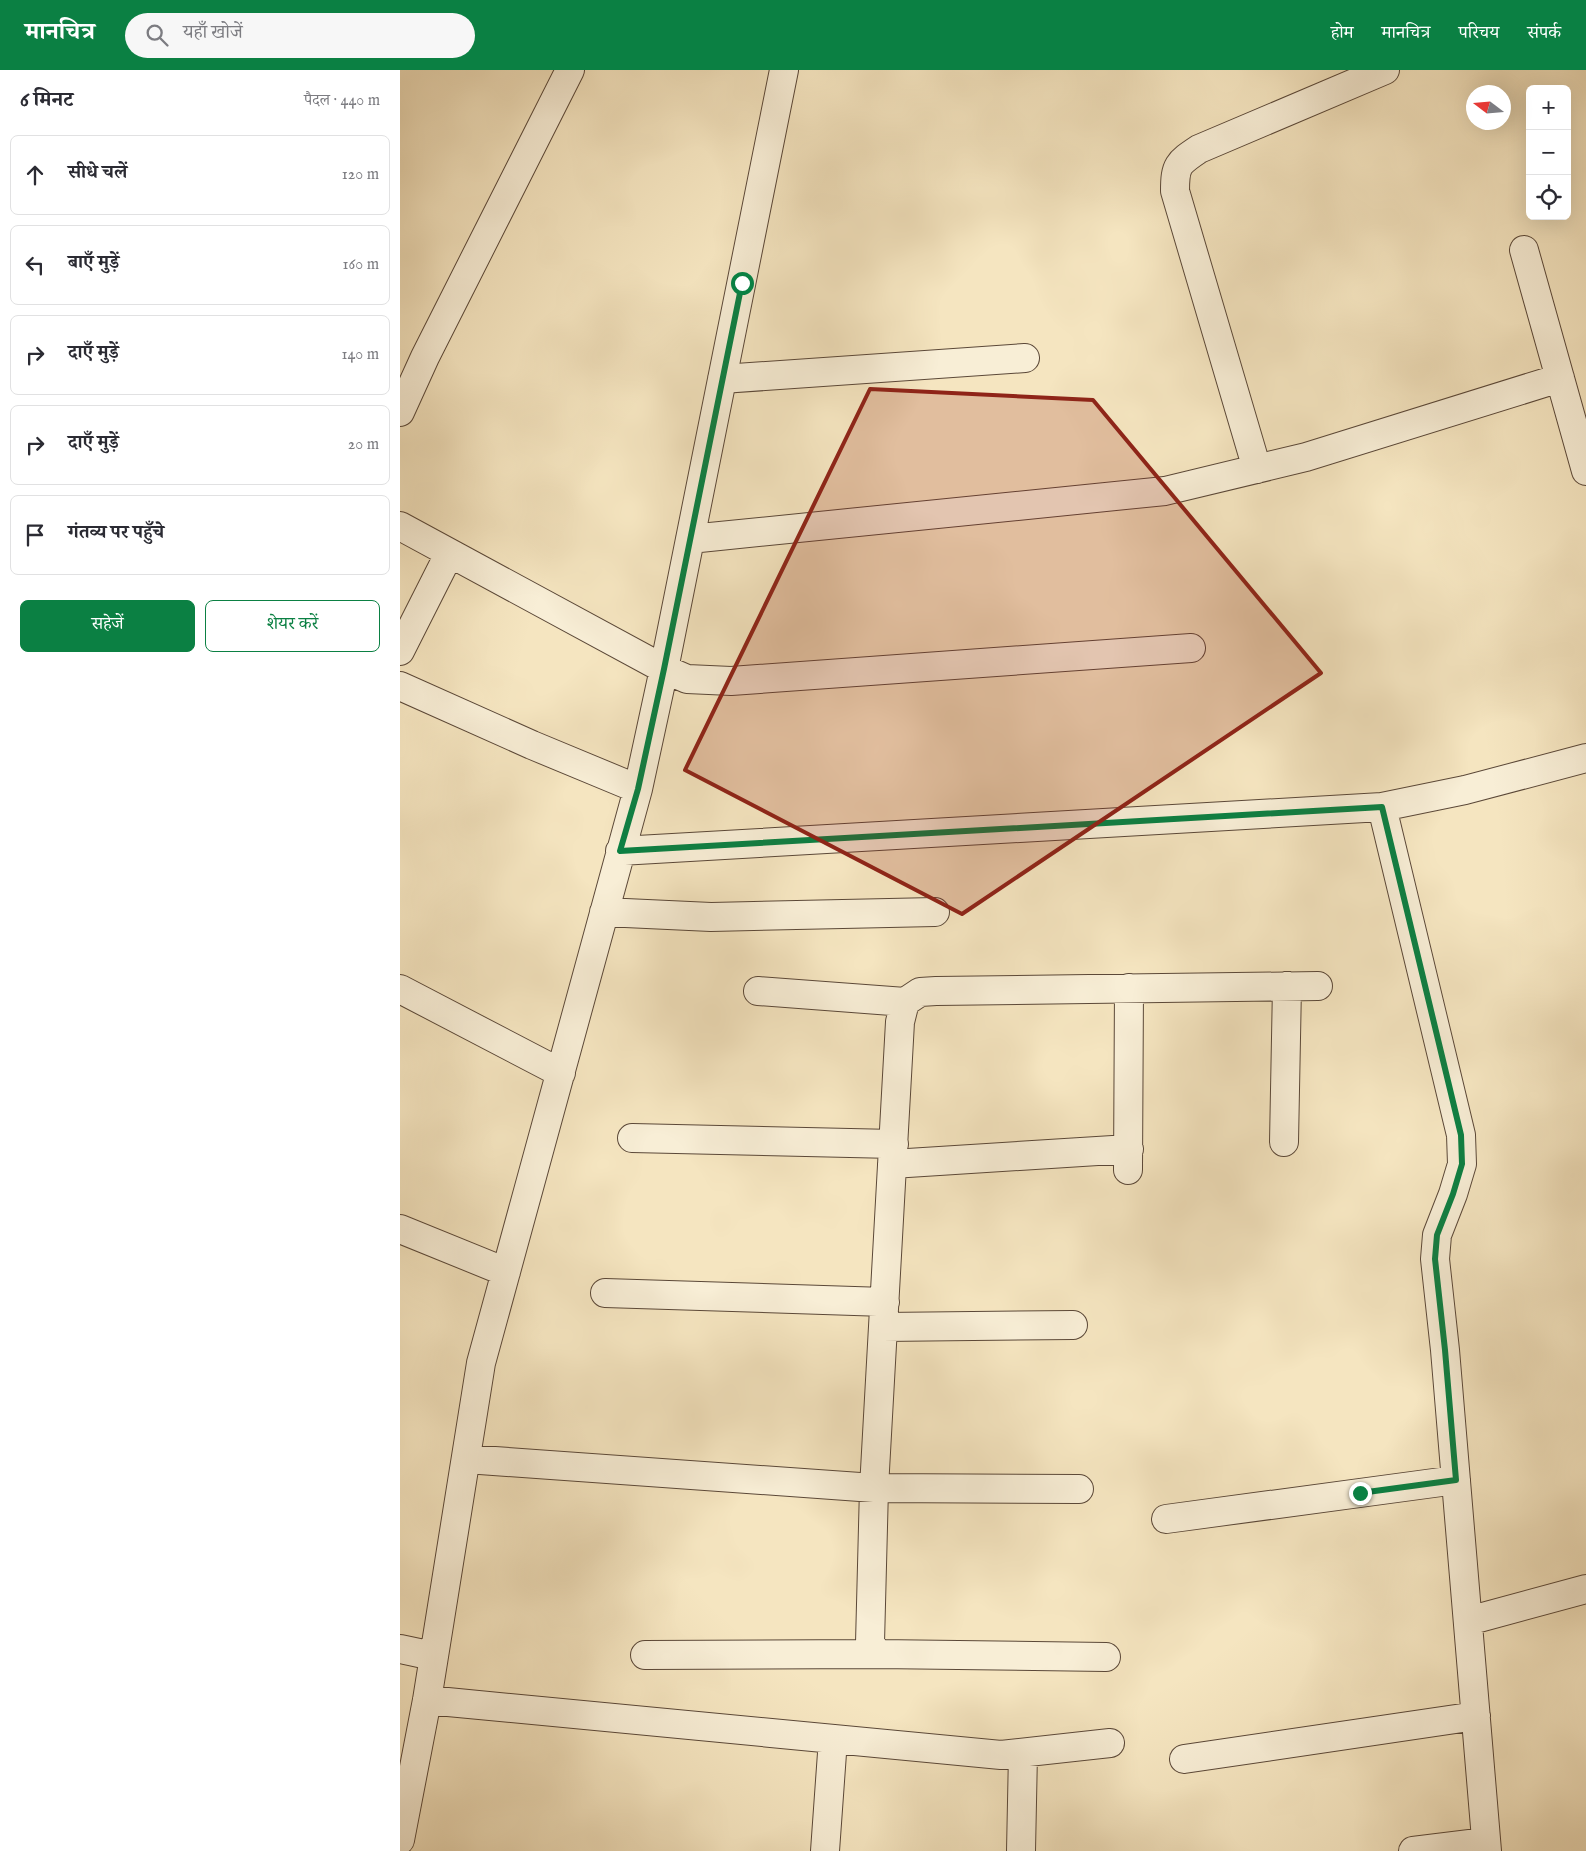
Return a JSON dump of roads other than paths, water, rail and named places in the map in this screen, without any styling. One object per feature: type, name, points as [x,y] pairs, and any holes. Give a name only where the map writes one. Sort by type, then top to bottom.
[{"type":"street","points":[[400,412],[425,357],[570,70]]},
{"type":"street","points":[[400,1840],[427,1700],[481,1363],[638,789],[664,669],[784,70]]},
{"type":"street","points":[[1257,468],[1175,191],[1175,174],[1182,160],[1199,148],[1385,70]]},
{"type":"street","points":[[1524,250],[1586,471]]},
{"type":"street","points":[[722,379],[1025,358]]},
{"type":"street","points":[[690,539],[1165,491],[1306,457],[1560,378]]},
{"type":"street","points":[[400,526],[664,669],[687,679],[731,681],[1191,648]]},
{"type":"street","points":[[400,651],[449,554]]},
{"type":"street","points":[[400,686],[532,745],[638,789]]},
{"type":"street","points":[[620,851],[1382,807],[1465,790],[1586,758]]},
{"type":"street","points":[[1382,807],[1461,1135],[1462,1164],[1437,1235],[1435,1259],[1445,1350],[1487,1846],[1413,1851]]},
{"type":"street","points":[[604,912],[710,918],[935,912]]},
{"type":"street","points":[[1284,1142],[1287,986]]},
{"type":"street","points":[[758,991],[905,1002],[920,992],[928,991],[1318,986]]},
{"type":"street","points":[[400,988],[561,1073]]},
{"type":"street","points":[[632,1138],[893,1154],[1129,1160],[1130,988]]},
{"type":"street","points":[[878,1654],[870,1643],[874,1488],[900,1022],[905,1002]]},
{"type":"street","points":[[400,1229],[506,1272]]},
{"type":"street","points":[[605,1292],[884,1314],[1073,1325]]},
{"type":"street","points":[[466,1459],[874,1488],[1080,1489]]},
{"type":"street","points":[[1166,1519],[1456,1480]]},
{"type":"street","points":[[1468,1621],[1586,1589]]},
{"type":"street","points":[[400,1649],[433,1656]]},
{"type":"street","points":[[645,1655],[878,1654],[1106,1657]]},
{"type":"street","points":[[427,1700],[1001,1755],[1110,1742]]},
{"type":"street","points":[[1184,1759],[1476,1716]]},
{"type":"street","points":[[825,1851],[832,1739]]},
{"type":"street","points":[[1021,1851],[1023,1753]]}]
